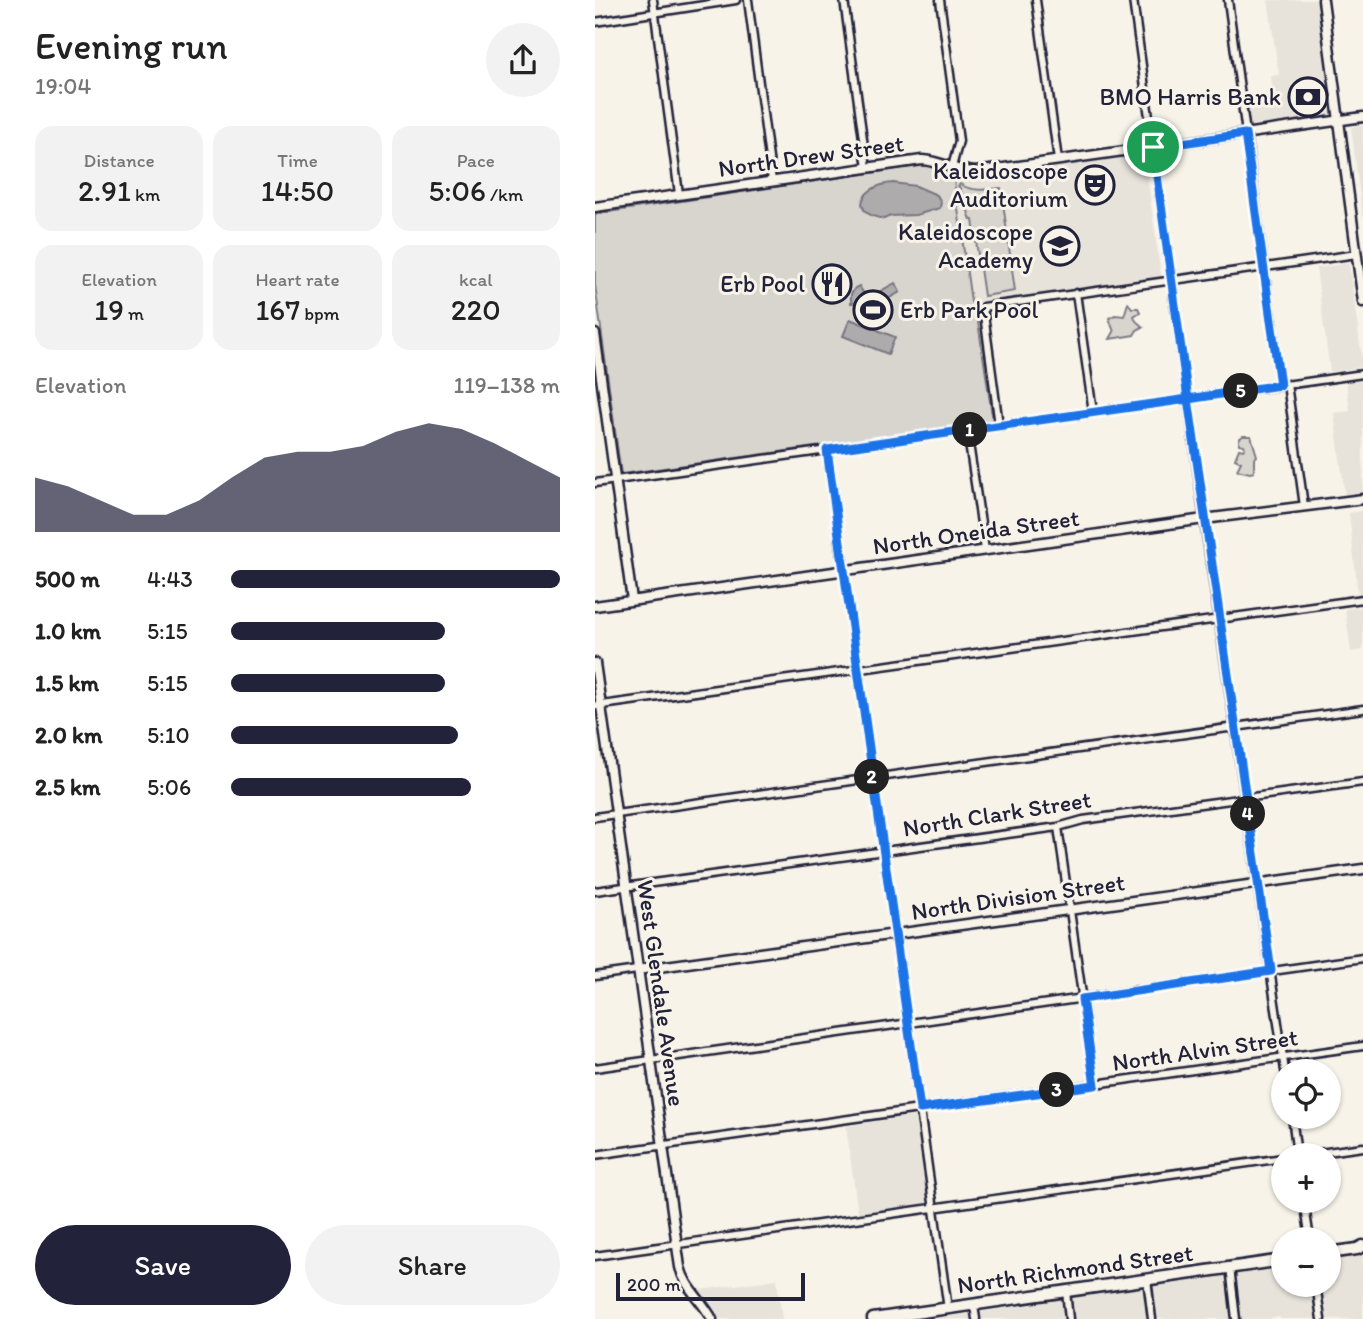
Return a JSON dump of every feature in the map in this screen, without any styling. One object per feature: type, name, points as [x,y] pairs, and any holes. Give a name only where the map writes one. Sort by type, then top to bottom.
[{"type":"main road","points":[[1341,1252],[1361,1248]]},
{"type":"main road","name":"North Richmond Street","points":[[873,1319],[1271,1262]]},
{"type":"street","points":[[653,0],[679,194]]},
{"type":"street","points":[[595,22],[736,0]]},
{"type":"street","points":[[748,0],[772,181]]},
{"type":"street","points":[[844,0],[867,168]]},
{"type":"street","points":[[940,0],[959,141],[952,167]]},
{"type":"street","points":[[1036,0],[1058,160]]},
{"type":"street","points":[[1133,0],[1204,519],[1283,1057]]},
{"type":"street","points":[[1227,0],[1264,268],[1304,506]]},
{"type":"street","points":[[1323,0],[1363,302]]},
{"type":"street","name":"North Drew Street","points":[[595,207],[922,160],[976,172],[1363,117]]},
{"type":"street","points":[[999,425],[983,307],[1357,254]]},
{"type":"street","points":[[1076,293],[1093,412]]},
{"type":"street","points":[[595,334],[632,600]]},
{"type":"street","points":[[595,483],[1363,374]]},
{"type":"street","points":[[967,430],[985,550]]},
{"type":"street","points":[[827,450],[948,1309]]},
{"type":"street","name":"North Oneida Street","points":[[595,606],[1204,519],[1363,499]]},
{"type":"street","points":[[598,705],[1363,599]]},
{"type":"street","name":"West Glendale Avenue","points":[[595,663],[598,705],[627,887],[680,1267],[688,1287],[712,1319]]},
{"type":"street","points":[[595,817],[1363,709]]},
{"type":"street","name":"North Clark Street","points":[[595,891],[1363,782]]},
{"type":"street","points":[[1058,827],[1095,1085]]},
{"type":"street","name":"North Division Street","points":[[595,976],[1363,869]]},
{"type":"street","points":[[595,1068],[1363,958]]},
{"type":"street","name":"North Alvin Street","points":[[595,1155],[1363,1046]]},
{"type":"street","points":[[1341,1150],[1363,1147]]},
{"type":"street","points":[[595,1256],[1271,1160]]},
{"type":"street","points":[[1230,1267],[1236,1319]]},
{"type":"street","points":[[1147,1279],[1152,1319]]},
{"type":"street","points":[[1066,1291],[1069,1319]]},
{"type":"street","points":[[1318,1297],[1321,1319]]},
{"type":"street","points":[[974,1305],[975,1319]]},
{"type":"shaded area","points":[[1268,0],[1316,0],[1332,117],[1250,129],[1245,96],[1273,92],[1271,76],[1279,75]]},
{"type":"shaded area","points":[[1363,125],[1363,220],[1351,127]]},
{"type":"shaded area","name":"Kaleidoscope Academy","points":[[1144,154],[1161,276],[971,303],[954,180],[956,174],[975,178]]},
{"type":"shaded area","points":[[923,165],[956,174],[954,180],[971,302],[975,302],[993,422],[621,474],[595,285],[595,214]]},
{"type":"shaded area","points":[[893,183],[916,186],[937,195],[941,202],[940,208],[916,215],[890,216],[884,219],[865,211],[862,206],[867,194],[882,185]]},
{"type":"shaded area","points":[[960,184],[974,189],[1001,188],[1015,291],[984,296],[973,220],[958,186]]},
{"type":"shaded area","points":[[1349,263],[1363,367],[1330,372],[1316,268]]},
{"type":"shaded area","points":[[895,283],[900,292],[876,308],[863,307],[859,302],[851,303],[851,294],[859,286],[864,294],[879,298],[879,292]]},
{"type":"shaded area","points":[[1128,303],[1132,308],[1138,308],[1140,312],[1134,316],[1143,327],[1134,335],[1110,339],[1114,332],[1109,318],[1115,315],[1124,316]]},
{"type":"shaded area","points":[[850,319],[895,337],[888,354],[843,336]]},
{"type":"shaded area","points":[[1363,380],[1363,492],[1345,495],[1334,413],[1350,411],[1346,382]]},
{"type":"shaded area","points":[[1251,436],[1257,456],[1254,459],[1254,472],[1250,473],[1237,470],[1241,462],[1235,459],[1239,449],[1245,448],[1239,444],[1239,439]]},
{"type":"shaded area","points":[[1363,511],[1363,594],[1358,595],[1349,513]]},
{"type":"shaded area","points":[[1363,607],[1363,650],[1351,652],[1345,609]]},
{"type":"shaded area","points":[[915,1116],[928,1203],[858,1213],[846,1126]]},
{"type":"shaded area","points":[[1363,1256],[1363,1319],[934,1319],[1271,1269],[1271,1297],[1341,1297],[1341,1259]]},
{"type":"shaded area","points":[[777,1279],[782,1319],[716,1319],[700,1290]]},
{"type":"place","name":"BMO Harris Bank","points":[[1308,97]]},
{"type":"place","name":"Kaleidoscope Auditorium","points":[[1095,185]]},
{"type":"place","name":"Kaleidoscope Academy","points":[[1060,246]]},
{"type":"place","name":"Erb Pool","points":[[832,284]]},
{"type":"place","name":"Erb Park Pool","points":[[873,310]]},
{"type":"route","points":[[1153,147],[1188,399],[827,450],[920,1109],[1095,1085],[1082,999],[1271,971],[1188,399],[1280,385],[1245,134],[1153,147]]}]
